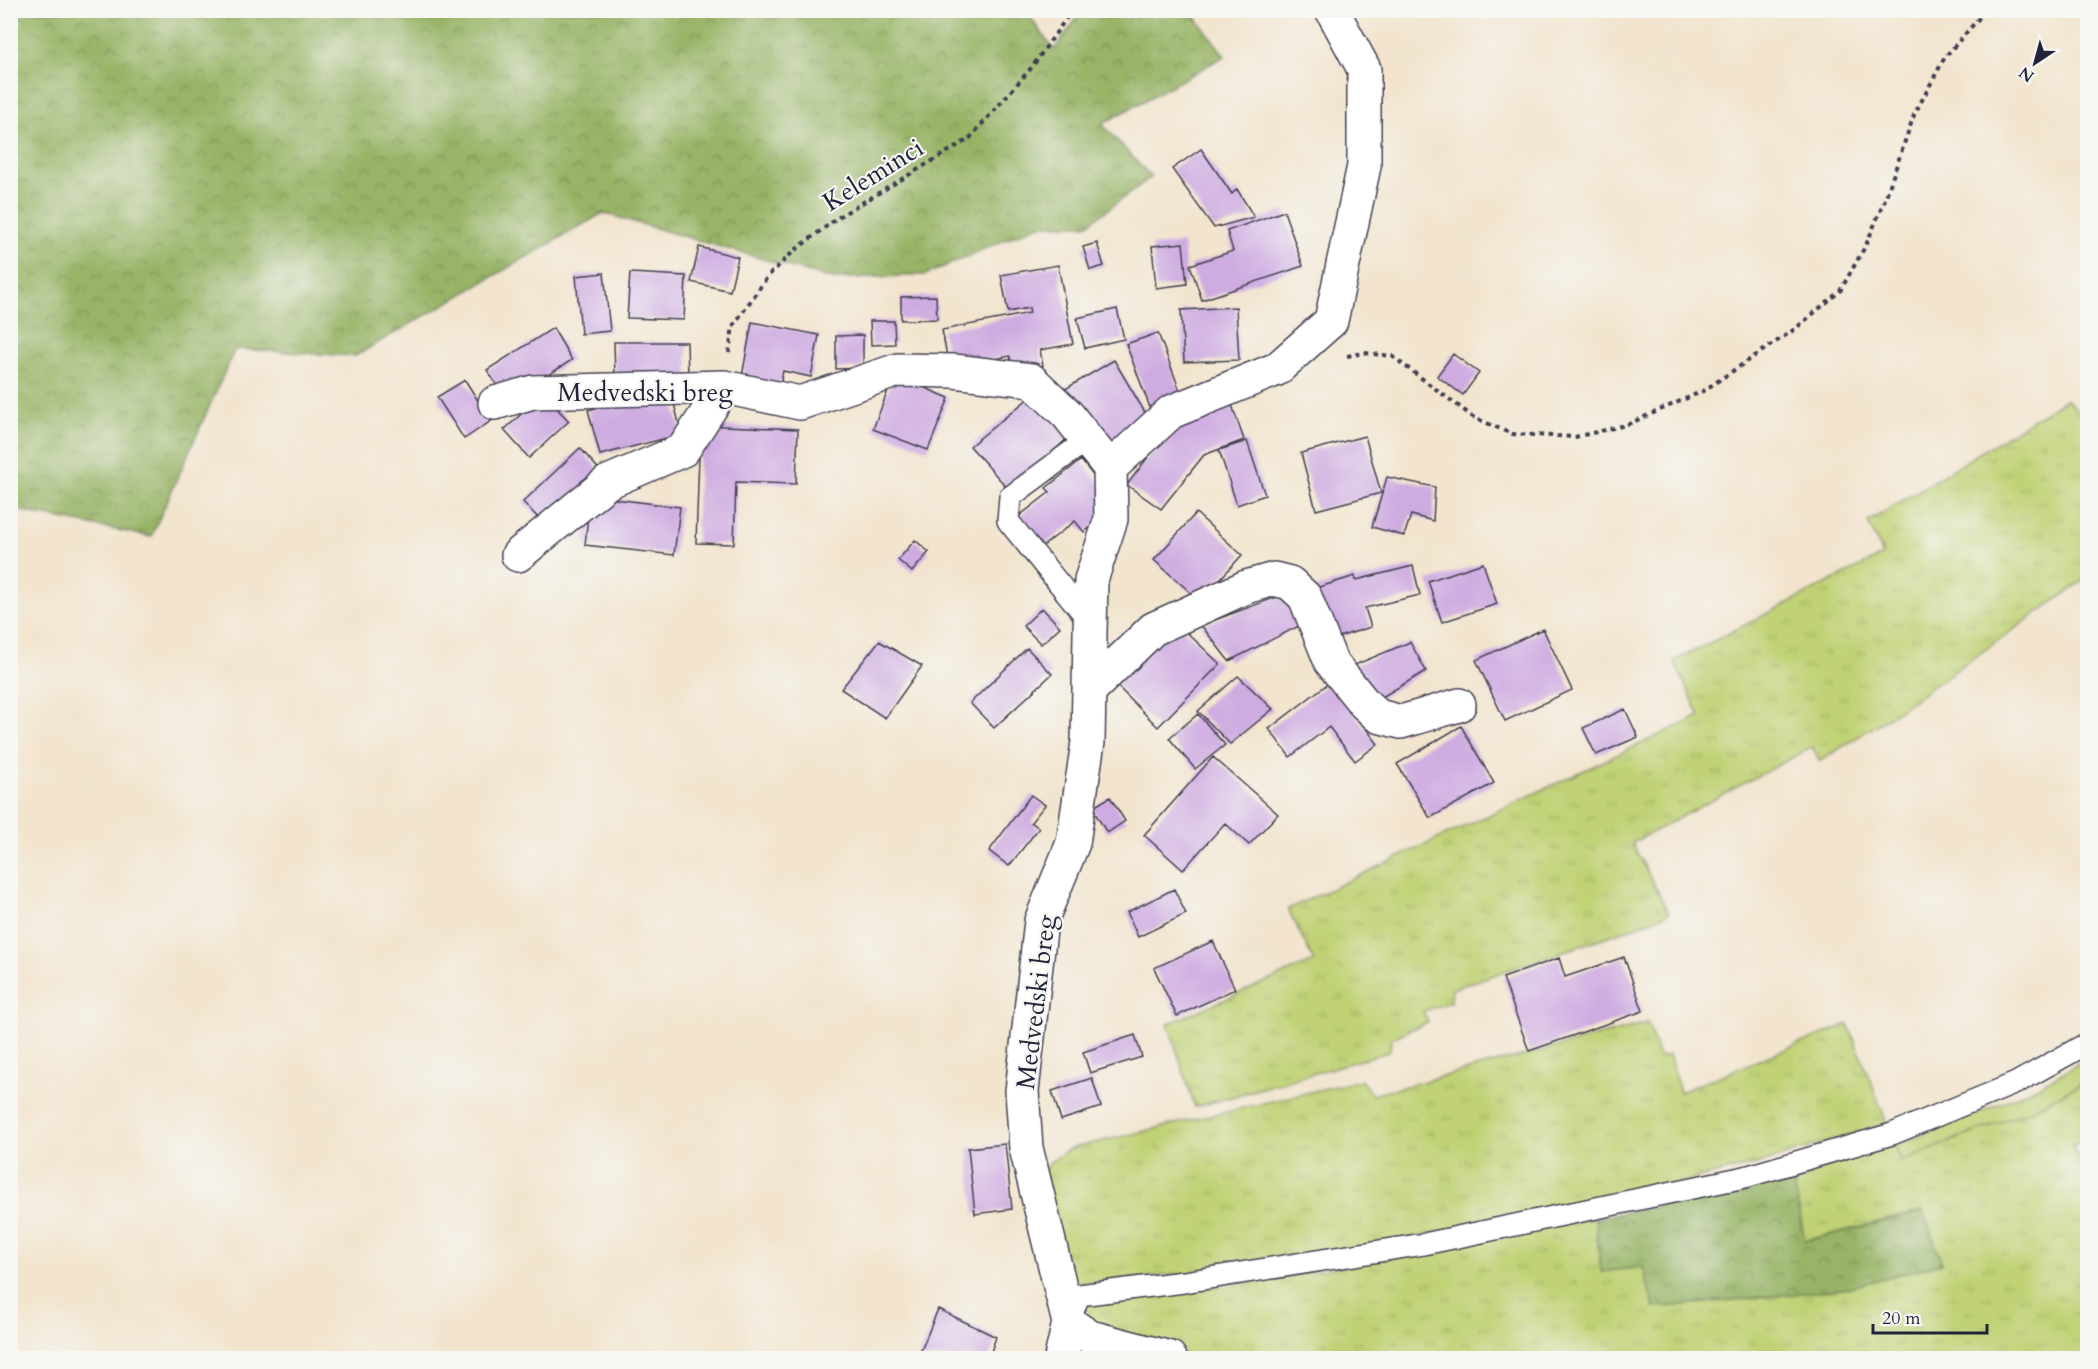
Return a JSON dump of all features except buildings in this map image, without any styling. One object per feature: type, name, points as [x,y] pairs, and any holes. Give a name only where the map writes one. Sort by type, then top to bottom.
[{"type":"street","points":[[1110,468],[1171,412],[1277,369],[1331,321],[1364,166],[1364,69],[1332,10]]},
{"type":"street","name":"Medvedski breg","points":[[495,403],[533,392],[724,387],[800,403],[898,370],[954,370],[1031,380],[1067,414],[1110,468],[1111,519],[1091,580],[1088,742],[1073,843],[1041,921],[1022,1091],[1026,1148],[1069,1323]]},
{"type":"street","points":[[518,555],[608,482],[683,450],[724,387]]},
{"type":"street","points":[[1090,690],[1153,628],[1246,587],[1274,579],[1290,584],[1305,597],[1331,662],[1364,703],[1378,716],[1401,722],[1458,705]]},
{"type":"street","points":[[1061,1359],[1069,1323],[1090,1337],[1170,1359]]},
{"type":"lane","points":[[1088,439],[1010,497],[1008,521],[1091,623]]},
{"type":"lane","points":[[1069,1323],[1079,1294],[1184,1282],[1424,1244],[1745,1177],[1892,1134],[2016,1083],[2088,1043]]},
{"type":"path","name":"Keleminci","points":[[724,387],[733,326],[768,276],[794,251],[840,216],[969,139],[1032,67],[1072,10]]},
{"type":"path","points":[[1343,357],[1365,353],[1392,356],[1473,417],[1512,434],[1575,437],[1626,425],[1703,391],[1795,329],[1840,291],[1866,245],[1914,115],[1946,57],[1986,10]]},
{"type":"green space","points":[[11,11],[1026,11],[1054,50],[1082,11],[1191,11],[1225,56],[1102,124],[1151,177],[1087,225],[1039,225],[925,275],[832,279],[603,213],[355,356],[235,349],[151,537],[11,509]]},
{"type":"green space","points":[[2066,399],[2087,419],[2087,578],[1891,716],[1820,761],[1812,747],[1632,843],[1669,913],[1641,925],[1452,989],[1451,1002],[1423,1011],[1428,1022],[1392,1038],[1389,1052],[1195,1107],[1168,1024],[1314,961],[1288,909],[1700,716],[1674,661],[1883,555],[1868,522]]},
{"type":"green space","points":[[1648,1023],[1659,1057],[1669,1055],[1680,1092],[1848,1024],[1887,1123],[1764,1162],[1669,1185],[1385,1243],[1204,1272],[1073,1284],[1042,1174],[1049,1163],[1069,1149],[1361,1080],[1372,1095]]},
{"type":"green space","points":[[2087,1058],[2087,1080],[2031,1110],[1901,1161],[1895,1145],[2018,1096]]},
{"type":"green space","points":[[2087,1080],[2087,1139],[2072,1145],[2087,1179],[2087,1358],[1206,1358],[1120,1339],[1082,1313],[1088,1302],[1104,1299],[1263,1281],[1595,1218],[1643,1267],[1654,1308],[1923,1211],[1804,1241],[1792,1173],[1895,1145],[1901,1161],[2031,1110]]},
{"type":"green space","points":[[1792,1173],[1805,1241],[1923,1211],[1942,1263],[1843,1289],[1654,1308],[1643,1267],[1601,1272],[1595,1218],[1724,1193]]}]
